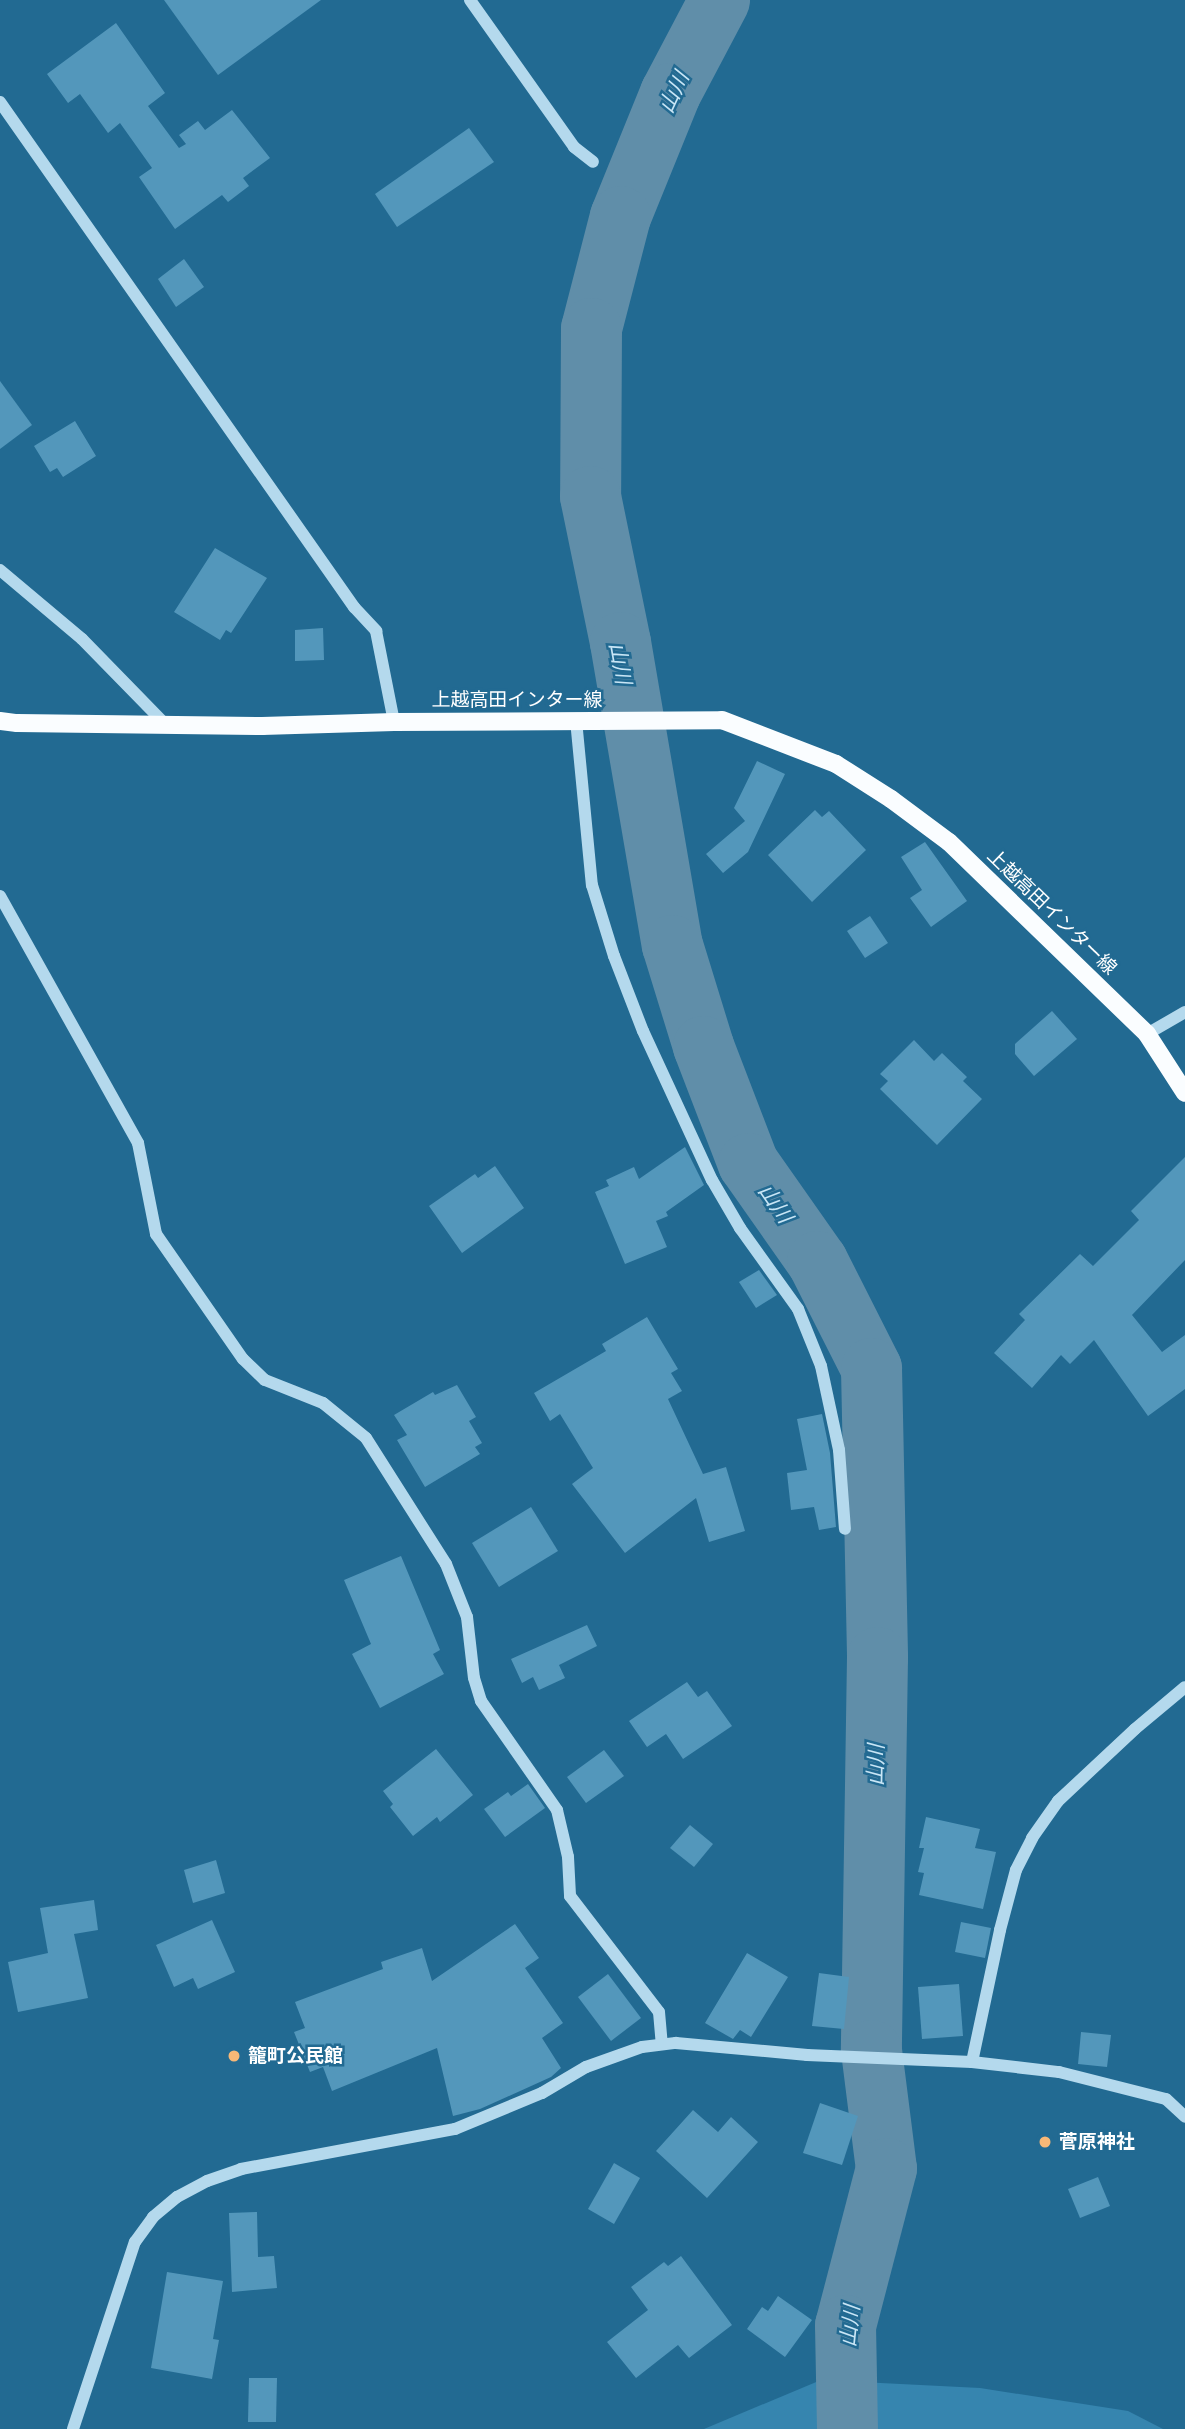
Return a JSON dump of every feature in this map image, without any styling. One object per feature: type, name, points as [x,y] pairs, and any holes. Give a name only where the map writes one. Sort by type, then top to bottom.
[{"type":"main road","name":"上越高田インター線","points":[[0,721],[262,726],[394,722],[722,720],[836,764],[891,799],[949,842],[1147,1034],[1185,1093]]},
{"type":"street","points":[[470,0],[574,147],[593,162]]},
{"type":"street","points":[[0,103],[354,607],[376,631],[394,722]]},
{"type":"street","points":[[0,570],[82,639],[165,724]]},
{"type":"street","points":[[585,721],[592,886],[614,956],[643,1031],[712,1180],[740,1228],[798,1309],[821,1366],[839,1450],[845,1529]]},
{"type":"street","points":[[0,896],[138,1143],[156,1234],[243,1359],[265,1380],[323,1404],[366,1438],[446,1564],[467,1617],[474,1678],[481,1701],[557,1810],[568,1857],[570,1896],[659,2012],[662,2045]]},
{"type":"street","points":[[1147,1034],[1185,1012]]},
{"type":"street","points":[[972,2062],[1000,1930],[1016,1870],[1032,1838],[1058,1801],[1135,1729],[1185,1687]]},
{"type":"street","points":[[74,2429],[135,2242],[153,2217],[177,2197],[208,2180],[241,2169],[455,2129],[542,2093],[586,2067],[642,2047],[662,2045],[919,2062],[972,2062],[1059,2072],[1166,2099],[1185,2117]]},
{"type":"shaded area","points":[[821,2380],[980,2388],[1128,2411],[1163,2429],[704,2429]]},
{"type":"building","points":[[164,0],[321,0],[218,75]]},
{"type":"building","points":[[116,23],[165,93],[148,106],[179,148],[186,144],[179,135],[198,121],[205,130],[232,110],[270,158],[243,178],[249,186],[228,202],[222,195],[175,229],[139,177],[152,168],[120,123],[108,133],[80,94],[68,103],[47,74]]},
{"type":"building","points":[[469,128],[494,162],[397,227],[375,194]]},
{"type":"building","points":[[184,259],[204,287],[176,307],[158,279]]},
{"type":"building","points":[[0,381],[32,425],[0,449]]},
{"type":"building","points":[[75,421],[96,456],[63,477],[57,468],[50,472],[34,446]]},
{"type":"building","points":[[215,548],[267,578],[231,633],[226,630],[220,640],[174,612]]},
{"type":"building","points":[[323,628],[324,660],[295,661],[295,630]]},
{"type":"building","points":[[757,761],[785,774],[748,852],[723,873],[706,854],[745,821],[734,808]]},
{"type":"building","points":[[815,810],[822,817],[829,811],[866,850],[812,902],[768,855]]},
{"type":"building","points":[[925,842],[967,901],[931,927],[910,898],[922,890],[901,857]]},
{"type":"building","points":[[870,916],[888,943],[865,958],[847,931]]},
{"type":"building","points":[[1052,1011],[1077,1039],[1034,1076],[1015,1054],[1015,1044]]},
{"type":"building","points":[[914,1040],[934,1061],[942,1053],[967,1077],[963,1081],[982,1099],[937,1145],[880,1089],[888,1081],[880,1074]]},
{"type":"building","points":[[685,1147],[704,1185],[666,1212],[668,1216],[656,1221],[667,1247],[625,1264],[595,1192],[609,1186],[606,1180],[634,1167],[639,1179]]},
{"type":"building","points":[[1185,1157],[1185,1260],[1132,1315],[1162,1352],[1185,1335],[1185,1389],[1148,1416],[1094,1340],[1070,1364],[1061,1355],[1032,1388],[994,1353],[1025,1320],[1019,1314],[1080,1254],[1093,1266],[1139,1220],[1131,1211]]},
{"type":"building","points":[[495,1166],[524,1208],[462,1253],[429,1206],[475,1174],[478,1178]]},
{"type":"building","points":[[759,1270],[777,1295],[756,1308],[739,1282]]},
{"type":"building","points":[[647,1317],[678,1369],[671,1373],[682,1391],[668,1399],[703,1474],[726,1467],[745,1531],[709,1542],[696,1498],[625,1553],[572,1484],[593,1468],[560,1414],[550,1421],[534,1393],[606,1351],[602,1344]]},
{"type":"building","points":[[457,1385],[476,1417],[469,1421],[482,1443],[475,1447],[480,1454],[425,1487],[397,1440],[407,1435],[394,1415],[433,1392],[435,1395]]},
{"type":"building","points":[[822,1414],[830,1453],[836,1527],[819,1530],[814,1507],[791,1510],[787,1473],[807,1470],[797,1419]]},
{"type":"building","points":[[531,1507],[558,1551],[499,1587],[472,1543]]},
{"type":"building","points":[[401,1556],[440,1650],[433,1654],[444,1674],[380,1708],[352,1654],[371,1644],[344,1580]]},
{"type":"building","points":[[587,1625],[597,1646],[559,1665],[565,1678],[539,1690],[533,1677],[522,1683],[511,1659]]},
{"type":"building","points":[[687,1682],[698,1697],[707,1691],[732,1726],[683,1759],[666,1734],[647,1747],[629,1721]]},
{"type":"building","points":[[436,1749],[473,1795],[440,1822],[437,1817],[413,1836],[390,1807],[393,1804],[383,1791]]},
{"type":"building","points":[[604,1750],[624,1776],[586,1803],[567,1777]]},
{"type":"building","points":[[528,1784],[545,1808],[505,1837],[484,1809],[508,1792],[511,1796]]},
{"type":"building","points":[[926,1817],[980,1829],[975,1848],[996,1852],[983,1909],[919,1895],[924,1873],[918,1872],[924,1848],[919,1848]]},
{"type":"building","points":[[690,1825],[713,1844],[694,1867],[670,1848]]},
{"type":"building","points":[[216,1860],[225,1893],[193,1903],[184,1870]]},
{"type":"building","points":[[94,1900],[98,1930],[74,1934],[88,1998],[18,2012],[8,1962],[48,1953],[40,1908]]},
{"type":"building","points":[[212,1920],[235,1972],[198,1989],[193,1978],[174,1987],[156,1945]]},
{"type":"building","points":[[961,1922],[991,1928],[985,1958],[955,1952]]},
{"type":"building","points":[[515,1924],[539,1958],[525,1968],[563,2023],[542,2038],[561,2068],[551,2077],[480,2109],[453,2116],[437,2048],[332,2091],[323,2067],[310,2072],[294,2032],[305,2028],[295,2002],[383,1969],[381,1962],[422,1948],[432,1981]]},
{"type":"building","points":[[747,1953],[788,1977],[751,2037],[740,2030],[733,2039],[705,2023]]},
{"type":"building","points":[[819,1973],[849,1977],[844,2029],[812,2026]]},
{"type":"building","points":[[608,1974],[641,2018],[611,2041],[578,1997]]},
{"type":"building","points":[[959,1984],[963,2036],[922,2039],[918,1987]]},
{"type":"building","points":[[1081,2032],[1111,2035],[1107,2067],[1078,2064]]},
{"type":"building","points":[[820,2103],[858,2116],[842,2165],[803,2153]]},
{"type":"building","points":[[693,2110],[718,2132],[731,2117],[758,2142],[707,2198],[656,2151]]},
{"type":"building","points":[[614,2163],[640,2178],[614,2224],[588,2209]]},
{"type":"building","points":[[1098,2177],[1110,2206],[1080,2218],[1068,2189]]},
{"type":"building","points":[[257,2212],[258,2257],[274,2256],[277,2288],[232,2292],[229,2213]]},
{"type":"building","points":[[681,2256],[732,2325],[689,2358],[678,2345],[636,2378],[607,2342],[648,2310],[631,2287],[664,2262],[668,2266]]},
{"type":"building","points":[[167,2272],[223,2281],[213,2339],[219,2340],[212,2379],[151,2368]]},
{"type":"building","points":[[778,2296],[812,2320],[785,2357],[747,2329],[762,2307],[768,2311]]},
{"type":"building","points":[[249,2378],[277,2378],[276,2422],[248,2422]]},
{"type":"waterway","name":"山川","points":[[719,0],[670,93],[620,216],[591,328],[590,496],[620,642],[672,945],[703,1046],[748,1163],[817,1261],[871,1368],[877,1657],[871,2050],[886,2168],[845,2325],[847,2429]]},
{"type":"place","name":"籠町公民館","points":[[234,2056]]},
{"type":"place","name":"菅原神社","points":[[1045,2142]]}]
